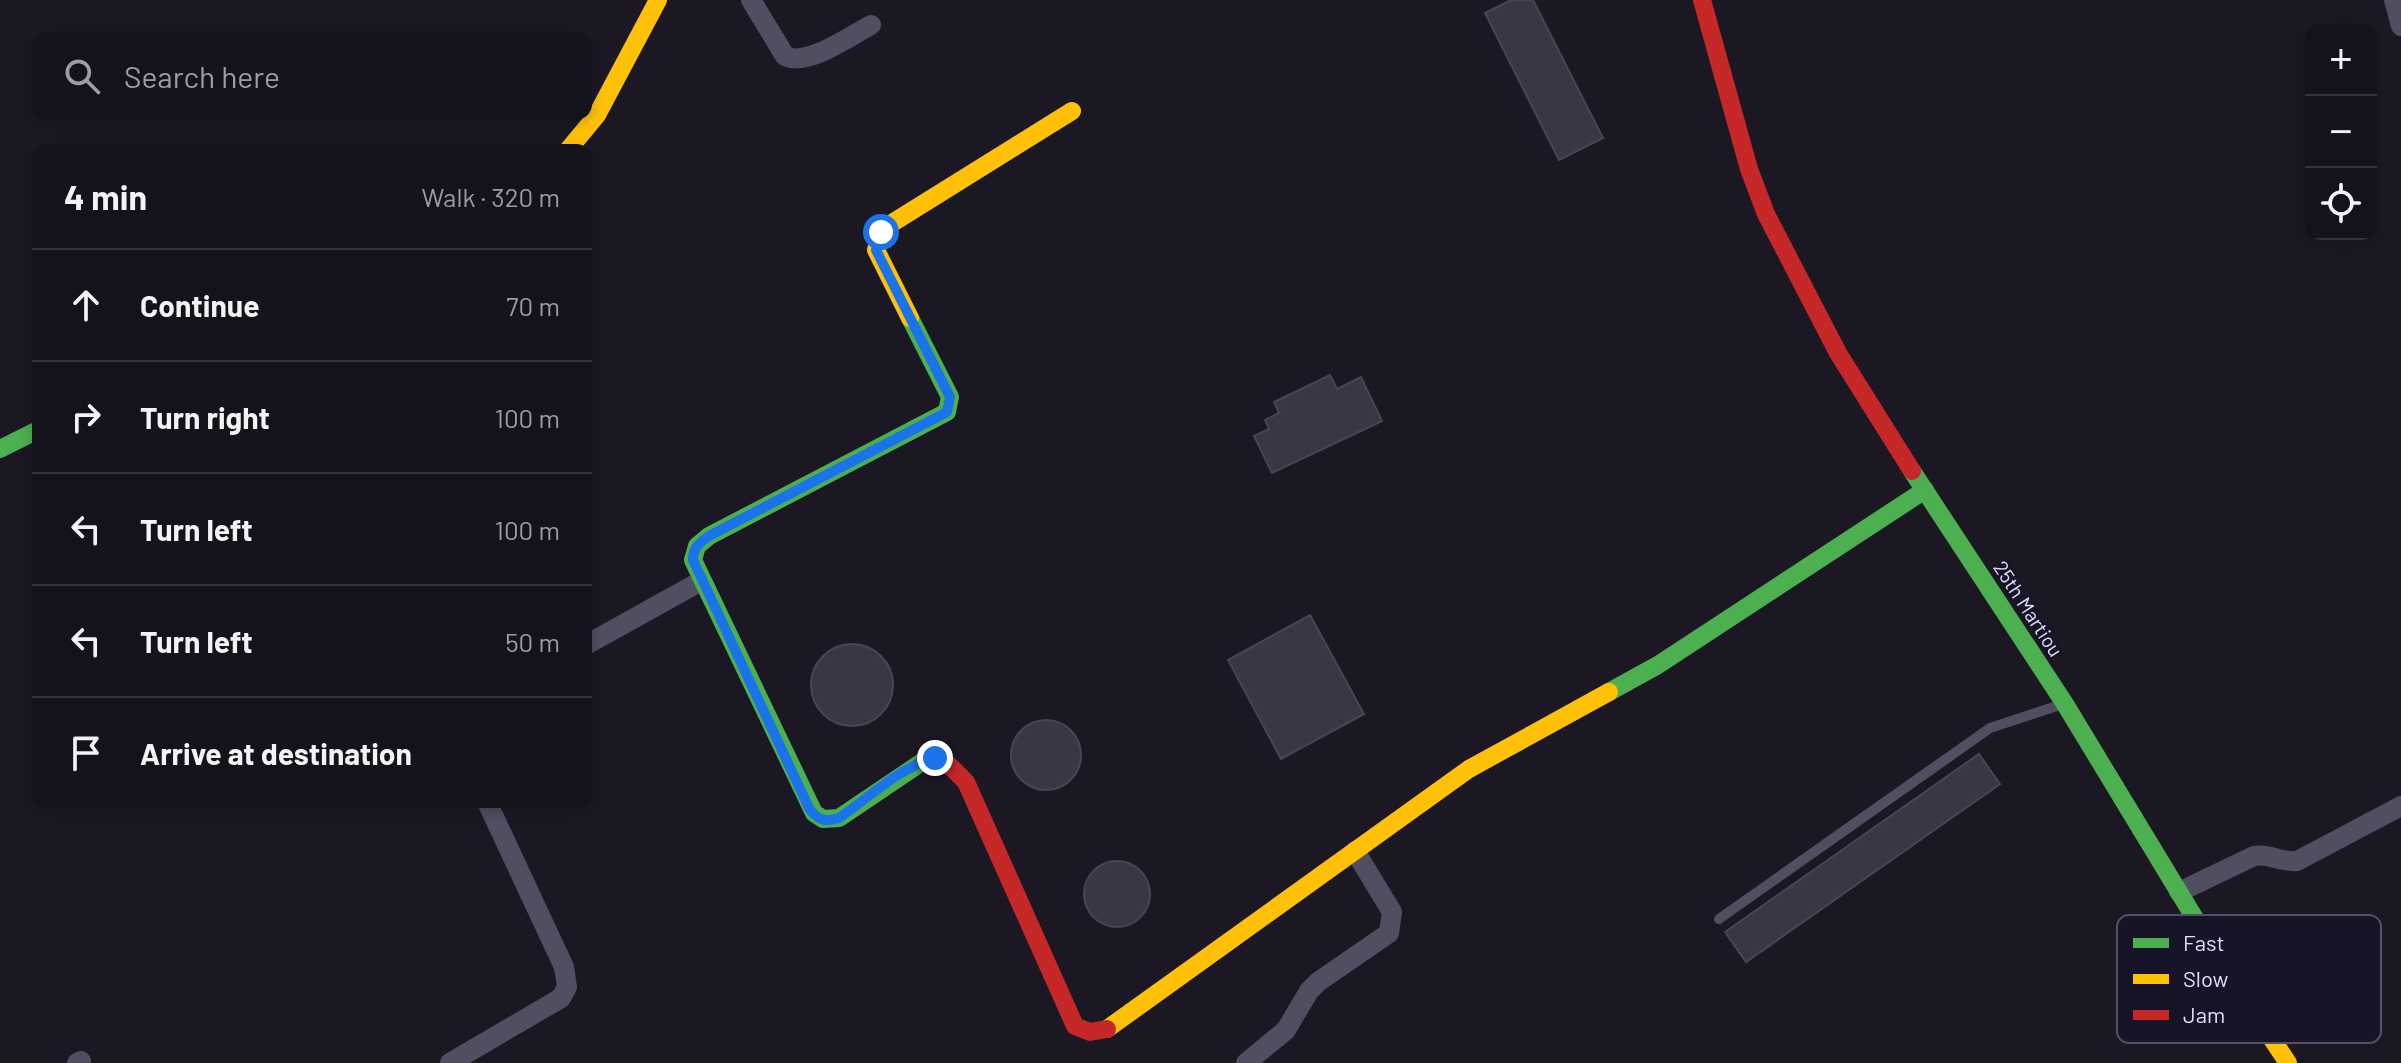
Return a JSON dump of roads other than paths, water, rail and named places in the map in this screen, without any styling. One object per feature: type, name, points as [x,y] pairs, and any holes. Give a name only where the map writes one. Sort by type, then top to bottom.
[{"type":"street","points":[[573,144],[597,115],[658,0]]},
{"type":"street","points":[[751,0],[785,56],[790,59],[807,59],[871,25]]},
{"type":"street","name":"25th Martiou","points":[[1702,0],[1749,169],[1773,227],[1838,353],[2065,704],[2193,915]]},
{"type":"street","points":[[2394,0],[2401,26]]},
{"type":"street","points":[[1072,111],[889,225],[876,242],[876,250],[950,397],[947,412],[698,543],[693,560],[803,796],[818,819],[828,821],[839,818],[923,760],[935,758],[959,771],[1075,1026],[1084,1032],[1106,1030],[1469,769],[1658,665],[1925,490]]},
{"type":"street","points":[[0,449],[32,433]]},
{"type":"street","points":[[592,642],[701,581]]},
{"type":"street","points":[[2179,892],[2254,856],[2264,854],[2283,861],[2297,861],[2401,806]]},
{"type":"street","points":[[450,1063],[561,998],[567,987],[564,967],[490,808]]},
{"type":"street","points":[[1246,1063],[1286,1030],[1309,991],[1318,982],[1389,933],[1393,923],[1392,912],[1355,851]]},
{"type":"street","name":"25th Martiou","points":[[2275,1043],[2288,1063]]},
{"type":"lane","points":[[1719,919],[1990,728],[2065,704]]}]
